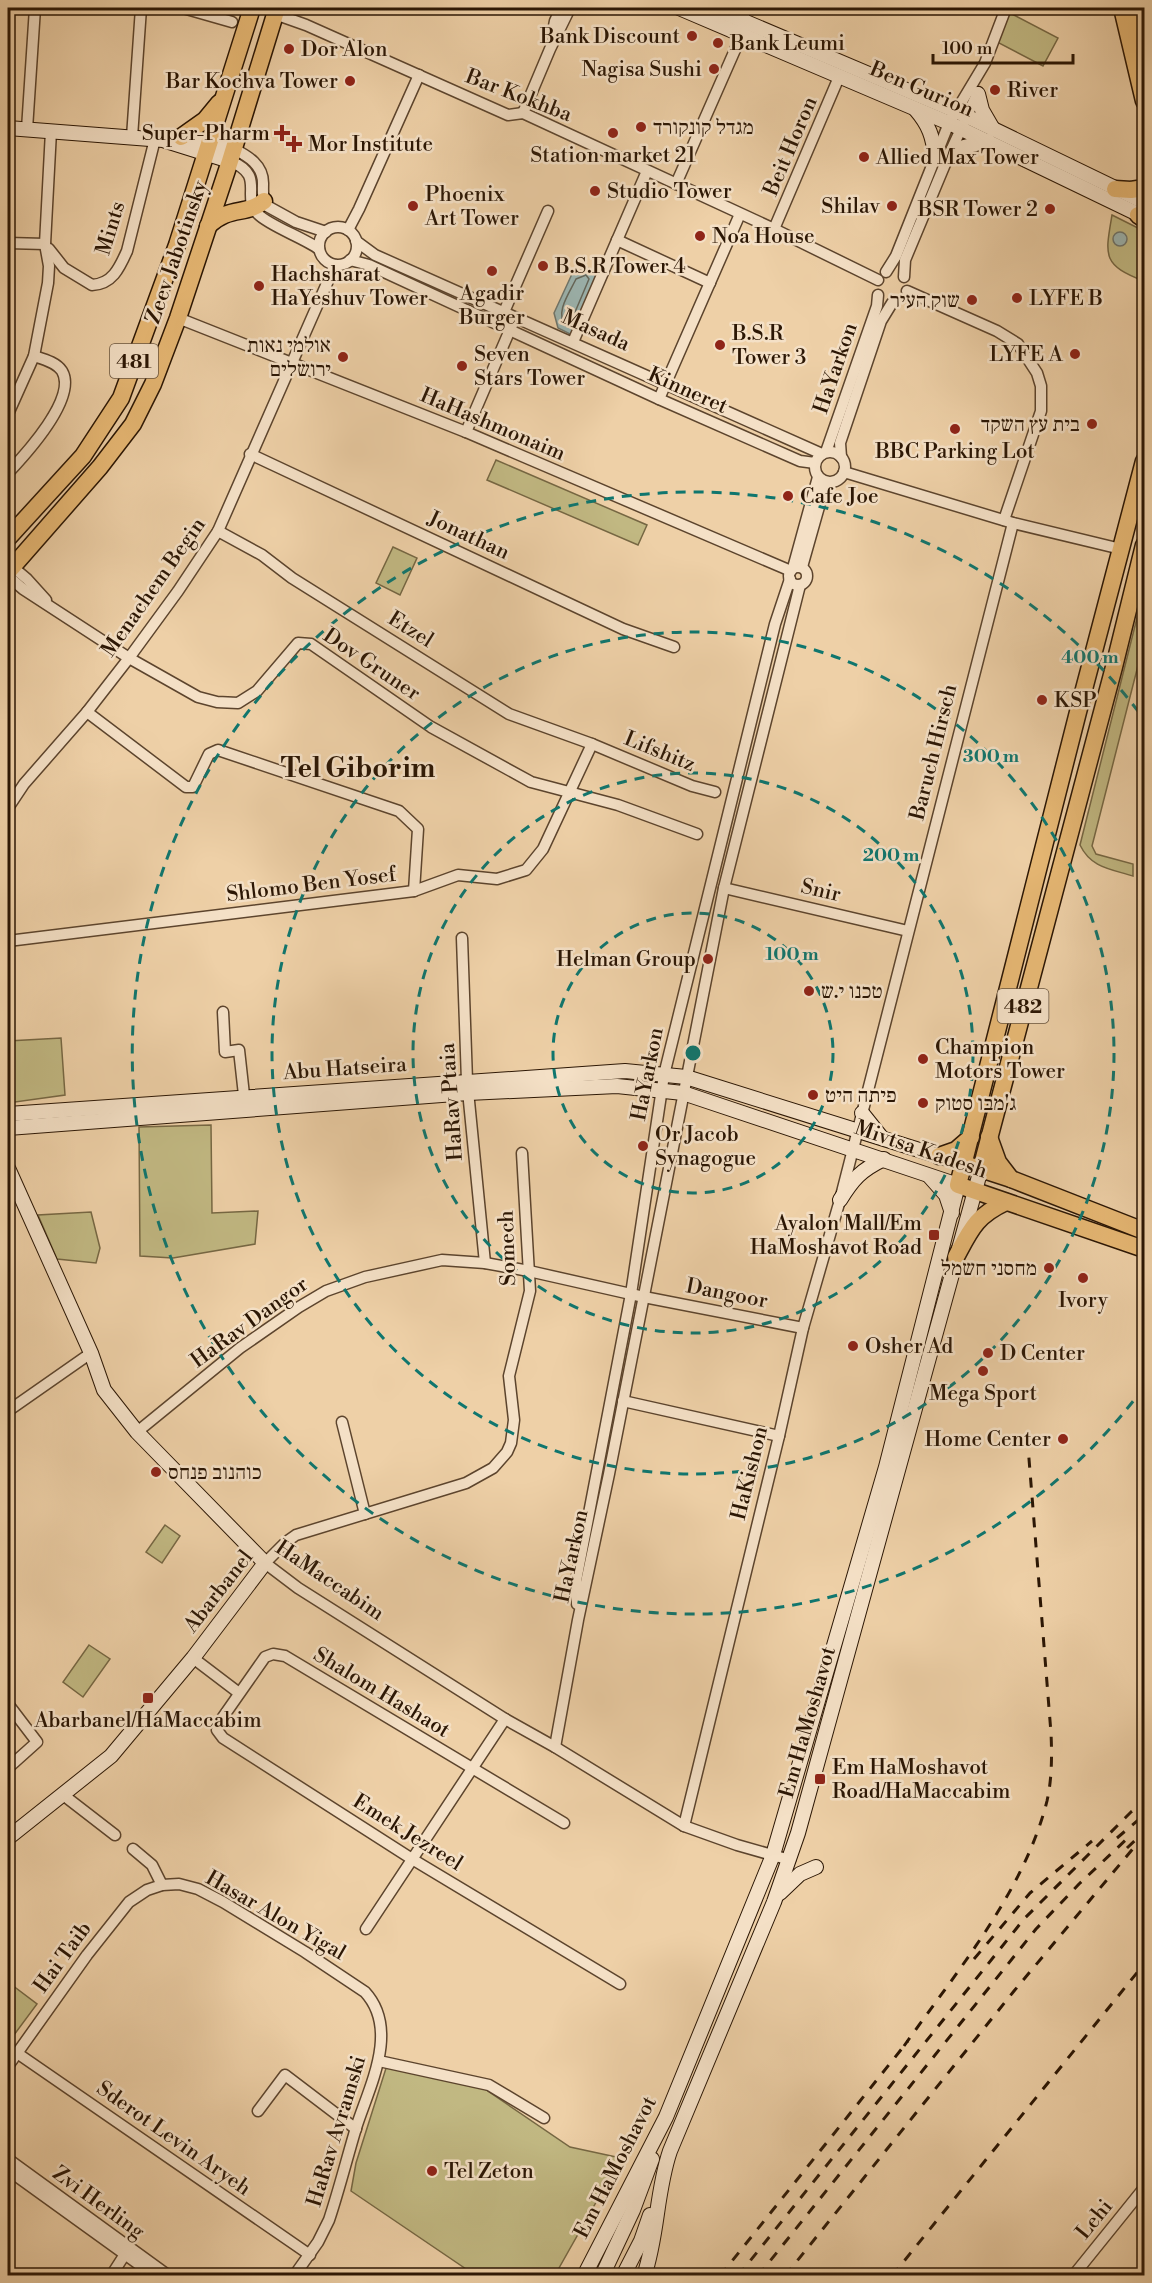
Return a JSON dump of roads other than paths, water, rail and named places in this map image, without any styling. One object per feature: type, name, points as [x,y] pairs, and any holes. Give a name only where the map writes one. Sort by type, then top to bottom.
[{"type":"main road","name":"Zeev Jabotinsky","points":[[8,538],[83,456],[121,398],[177,245],[252,8]]},
{"type":"main road","name":"Ben Gurion","points":[[679,8],[744,24],[1115,189],[1143,213]]},
{"type":"main road","name":"Ben Gurion","points":[[713,8],[839,77],[915,109],[958,120]]},
{"type":"main road","points":[[1122,8],[1144,101]]},
{"type":"main road","points":[[1136,8],[1144,41]]},
{"type":"main road","name":"Zeev Jabotinsky","points":[[9,569],[100,467],[133,424],[153,384],[178,318],[232,155],[276,11]]},
{"type":"main road","points":[[159,139],[181,136],[205,120],[226,92]]},
{"type":"main road","points":[[915,109],[928,124],[941,156],[990,135],[978,94]]},
{"type":"main road","points":[[8,128],[159,139],[209,147]]},
{"type":"main road","name":"Ben Gurion","points":[[990,135],[1143,213]]},
{"type":"main road","points":[[181,136],[232,155]]},
{"type":"main road","points":[[1115,189],[1144,188]]},
{"type":"main road","points":[[208,226],[218,216],[225,213],[259,205]]},
{"type":"main road","name":"482","points":[[958,1185],[1144,461]]},
{"type":"main road","name":"482","points":[[981,1169],[1144,545]]},
{"type":"main road","name":"Abu Hatseira","points":[[8,1128],[245,1104],[468,1087],[625,1071],[686,1077]]},
{"type":"main road","name":"Mivtsa Kadesh","points":[[686,1077],[1011,1179],[1144,1230]]},
{"type":"main road","name":"Abu Hatseira","points":[[468,1087],[617,1086],[683,1094]]},
{"type":"main road","name":"Mivtsa Kadesh","points":[[683,1094],[974,1190],[1144,1250]]},
{"type":"main road","name":"Abu Hatseira","points":[[8,1114],[245,1104]]},
{"type":"main road","points":[[862,1113],[884,1139]]},
{"type":"main road","points":[[939,1156],[956,1150],[971,1137]]},
{"type":"main road","points":[[989,1137],[998,1162],[1011,1179]]},
{"type":"main road","points":[[840,1200],[851,1182],[867,1167],[884,1160]]},
{"type":"main road","name":"HaMaccabim","points":[[8,1168],[91,1353],[104,1390],[137,1432],[265,1563]]},
{"type":"main road","name":"Em HaMoshavot","points":[[644,2276],[650,2259],[660,2189],[670,2151],[774,1902],[789,1860],[846,1664],[981,1169]]},
{"type":"main road","points":[[929,1176],[946,1195],[952,1213]]},
{"type":"main road","name":"Em HaMoshavot","points":[[584,2276],[666,2117],[773,1855],[886,1467],[958,1185]]},
{"type":"main road","points":[[956,1257],[975,1223],[988,1210],[1006,1202]]},
{"type":"main road","name":"Abarbanel","points":[[8,1838],[111,1756],[192,1658],[265,1563]]},
{"type":"main road","points":[[774,1902],[793,1879],[816,1868]]},
{"type":"main road","points":[[602,2276],[633,2210],[666,2117]]},
{"type":"main road","points":[[623,2276],[640,2241],[660,2189]]},
{"type":"street","points":[[27,129],[35,8]]},
{"type":"street","points":[[132,137],[141,8]]},
{"type":"street","points":[[183,8],[232,22]]},
{"type":"street","points":[[550,49],[555,21],[561,8]]},
{"type":"street","points":[[524,113],[550,49],[570,8]]},
{"type":"street","points":[[941,156],[905,260],[904,277],[908,286],[907,291],[901,300],[892,303],[878,295],[876,285],[896,256],[941,156],[985,63],[1006,8]]},
{"type":"street","name":"Bar Kokhba","points":[[276,11],[508,115],[524,113],[740,214],[882,276]]},
{"type":"street","points":[[676,184],[744,24]]},
{"type":"street","points":[[958,120],[978,94],[985,63]]},
{"type":"street","points":[[348,230],[418,75]]},
{"type":"street","name":"Beit Horon","points":[[774,229],[839,77]]},
{"type":"street","points":[[8,414],[34,356],[48,283],[49,266],[45,244],[51,131]]},
{"type":"street","name":"Mints","points":[[45,244],[64,268],[92,285],[113,277],[127,251],[159,139]]},
{"type":"street","points":[[232,155],[251,179],[263,219],[320,249]]},
{"type":"street","points":[[573,342],[647,171]]},
{"type":"street","points":[[259,205],[296,222],[326,232]]},
{"type":"street","points":[[504,312],[548,212]]},
{"type":"street","points":[[659,399],[740,214]]},
{"type":"street","points":[[336,228],[348,230],[356,241],[356,250],[346,263],[334,265],[324,259],[320,249],[321,240],[326,232],[336,228]]},
{"type":"street","name":"Masada","points":[[356,241],[375,255],[824,453]]},
{"type":"street","points":[[616,242],[710,283]]},
{"type":"street","points":[[8,243],[45,244]]},
{"type":"street","name":"Kinneret","points":[[350,260],[369,265],[659,399],[800,461],[815,464]]},
{"type":"street","name":"Menachem Begin","points":[[8,808],[24,784],[87,712],[129,658],[218,531],[334,265]]},
{"type":"street","points":[[882,276],[896,272],[904,277]]},
{"type":"street","name":"Baruch Hirsch","points":[[857,1131],[1008,522],[1041,411],[1041,386],[1037,373],[1018,344],[997,331],[907,291]]},
{"type":"street","name":"HaYarkon","points":[[824,453],[877,306],[878,295]]},
{"type":"street","name":"HaYarkon","points":[[841,457],[840,443],[881,321],[892,303]]},
{"type":"street","points":[[466,432],[515,317]]},
{"type":"street","name":"HaHashmonaim","points":[[178,318],[466,432],[795,574]]},
{"type":"street","points":[[8,474],[54,415],[65,387],[62,369],[55,363],[34,356]]},
{"type":"street","points":[[834,452],[841,457],[845,464],[844,472],[837,481],[822,480],[815,464],[824,453],[834,452]]},
{"type":"street","name":"Jonathan","points":[[250,454],[623,629],[674,647]]},
{"type":"street","points":[[844,472],[1008,522],[1121,549]]},
{"type":"street","name":"HaYarkon","points":[[555,1747],[578,1620],[724,888],[795,574],[822,480]]},
{"type":"street","name":"Etzel","points":[[218,531],[262,555],[292,578],[509,714],[592,744]]},
{"type":"street","name":"Dov Gruner","points":[[9,569],[52,607],[129,658],[198,697],[217,702],[238,703],[257,691],[298,642],[311,644],[431,727],[531,782],[618,805],[697,834]]},
{"type":"street","name":"HaYarkon","points":[[578,1620],[576,1581],[631,1294],[664,1075],[775,624],[795,574]]},
{"type":"street","points":[[87,712],[186,787],[193,787],[209,754],[218,750],[399,812],[418,829],[414,891]]},
{"type":"street","name":"Shlomo Ben Yosef","points":[[8,941],[414,891],[458,875],[497,879],[526,870],[543,849],[592,744]]},
{"type":"street","name":"Lifshitz","points":[[592,744],[692,786],[715,792]]},
{"type":"street","name":"Snir","points":[[724,888],[908,931]]},
{"type":"street","name":"HaRav Ptaia","points":[[462,938],[468,1087],[485,1263]]},
{"type":"street","points":[[223,1012],[225,1052],[239,1050],[245,1104]]},
{"type":"street","name":"HaKishon","points":[[684,1826],[803,1328],[840,1200],[857,1131]]},
{"type":"street","name":"Somech","points":[[508,1376],[528,1300],[529,1271],[522,1153]]},
{"type":"street","name":"HaRav Dangor","points":[[137,1432],[240,1348],[299,1307],[326,1291],[364,1277],[442,1260],[485,1263],[644,1297]]},
{"type":"street","name":"Dangoor","points":[[644,1297],[803,1328]]},
{"type":"street","points":[[8,1411],[91,1353]]},
{"type":"street","name":"Abarbanel","points":[[265,1563],[281,1546],[296,1535],[466,1483],[493,1468],[507,1452],[513,1432],[513,1409],[508,1376]]},
{"type":"street","points":[[623,1401],[778,1436]]},
{"type":"street","points":[[342,1422],[365,1514]]},
{"type":"street","name":"HaMaccabim","points":[[265,1563],[298,1588],[505,1719],[684,1826],[789,1860]]},
{"type":"street","name":"Shalom Hashaot","points":[[239,1693],[265,1657],[273,1654],[285,1656],[564,1823]]},
{"type":"street","points":[[192,1658],[239,1693]]},
{"type":"street","name":"Emek Jezreel","points":[[239,1693],[217,1731],[223,1738],[412,1859],[620,1984]]},
{"type":"street","points":[[8,1704],[37,1742],[8,1768]]},
{"type":"street","points":[[366,1929],[505,1719]]},
{"type":"street","points":[[62,1794],[115,1835]]},
{"type":"street","points":[[133,1849],[152,1865],[162,1885]]},
{"type":"street","name":"Hasar Alon Yigal","points":[[162,1885],[179,1884],[198,1889],[223,1902],[365,1992]]},
{"type":"street","name":"Hai Taib","points":[[8,2066],[87,1955],[129,1902],[147,1890],[162,1885]]},
{"type":"street","name":"HaRav Avramski","points":[[294,2276],[310,2255],[329,2220],[379,2061],[380,2028],[371,1999],[365,1992]]},
{"type":"street","name":"Sderot Levin Aryeh","points":[[17,2053],[310,2255]]},
{"type":"street","points":[[379,2061],[489,2085],[544,2118]]},
{"type":"street","points":[[258,2111],[285,2075],[356,2129]]},
{"type":"street","name":"Zvi Herling","points":[[8,2159],[155,2276]]},
{"type":"street","name":"Zvi Herling","points":[[8,2170],[127,2252],[169,2276]]},
{"type":"street","name":"Lehi","points":[[1073,2276],[1144,2188]]},
{"type":"street","points":[[111,2276],[127,2252]]},
{"type":"water","points":[[1117,232],[1123,232],[1127,239],[1123,246],[1117,246],[1113,242],[1113,236]]},
{"type":"water","points":[[586,268],[600,270],[572,335],[558,328],[554,313],[572,274]]},
{"type":"railway","points":[[904,2046],[987,1930],[1006,1899],[1036,1835],[1047,1801],[1050,1784],[1051,1733],[1027,1434]]},
{"type":"railway","points":[[738,2276],[1024,1919],[1131,1812],[1144,1802]]},
{"type":"railway","points":[[1117,1838],[1144,1815]]},
{"type":"railway","points":[[1127,1848],[1144,1832]]},
{"type":"railway","points":[[758,2276],[1036,1929],[1131,1835]]},
{"type":"railway","points":[[974,1959],[1030,1893],[1092,1841]]},
{"type":"railway","points":[[785,2276],[1014,1991],[1136,1845]]},
{"type":"railway","points":[[892,2276],[1144,1964]]},
{"type":"railway","points":[[720,2276],[908,2041]]},
{"type":"place","name":"Bank Discount","points":[[692,36]]},
{"type":"place","name":"Bank Leumi","points":[[718,43]]},
{"type":"place","name":"Dor Alon","points":[[289,49]]},
{"type":"place","name":"Nagisa Sushi","points":[[714,69]]},
{"type":"place","name":"Bar Kochva Tower","points":[[350,81]]},
{"type":"place","name":"River","points":[[995,90]]},
{"type":"place","name":"מגדל קונקורד","points":[[641,127]]},
{"type":"place","name":"Super-Pharm","points":[[282,133]]},
{"type":"place","name":"Station market 21","points":[[613,133]]},
{"type":"place","name":"Mor Institute","points":[[294,144]]},
{"type":"place","name":"Allied Max Tower","points":[[864,157]]},
{"type":"place","name":"Studio Tower","points":[[595,191]]},
{"type":"place","name":"Phoenix Art Tower","points":[[413,206]]},
{"type":"place","name":"Shilav","points":[[892,206]]},
{"type":"place","name":"BSR Tower 2","points":[[1050,209]]},
{"type":"place","name":"Noa House","points":[[700,236]]},
{"type":"place","name":"B.S.R Tower 4","points":[[543,266]]},
{"type":"place","name":"Agadir Burger","points":[[492,271]]},
{"type":"place","name":"Hachsharat HaYeshuv Tower","points":[[259,286]]},
{"type":"place","name":"LYFE B","points":[[1017,298]]},
{"type":"place","name":"שוק העיר","points":[[972,300]]},
{"type":"place","name":"B.S.R Tower 3","points":[[720,345]]},
{"type":"place","name":"LYFE A","points":[[1075,354]]},
{"type":"place","name":"אולמי נאות ירושלים","points":[[343,357]]},
{"type":"place","name":"Seven Stars Tower","points":[[462,366]]},
{"type":"place","name":"בית עץ השקד","points":[[1092,424]]},
{"type":"place","name":"BBC Parking Lot","points":[[955,429]]},
{"type":"place","name":"Cafe Joe","points":[[788,496]]},
{"type":"place","name":"KSP","points":[[1042,700]]},
{"type":"place","name":"Helman Group","points":[[708,959]]},
{"type":"place","name":"טכנו י.ש","points":[[809,991]]},
{"type":"place","name":"Champion Motors Tower","points":[[923,1059]]},
{"type":"place","name":"פיתה היט","points":[[813,1095]]},
{"type":"place","name":"ג'מבו סטוק","points":[[923,1103]]},
{"type":"place","name":"Or Jacob Synagogue","points":[[643,1146]]},
{"type":"place","name":"Ayalon Mall/Em HaMoshavot Road","points":[[934,1235]]},
{"type":"place","name":"מחסני חשמל","points":[[1049,1268]]},
{"type":"place","name":"Ivory","points":[[1083,1278]]},
{"type":"place","name":"Osher Ad","points":[[853,1346]]},
{"type":"place","name":"D Center","points":[[988,1353]]},
{"type":"place","name":"Mega Sport","points":[[983,1371]]},
{"type":"place","name":"Home Center","points":[[1063,1439]]},
{"type":"place","name":"כוהנוב פנחס","points":[[156,1472]]},
{"type":"place","name":"Abarbanel/HaMaccabim","points":[[148,1698]]},
{"type":"place","name":"Em HaMoshavot Road/HaMaccabim","points":[[820,1779]]},
{"type":"place","name":"Tel Zeton","points":[[432,2171]]},
{"type":"district","name":"Tel Giborim","points":[[358,768]]}]
